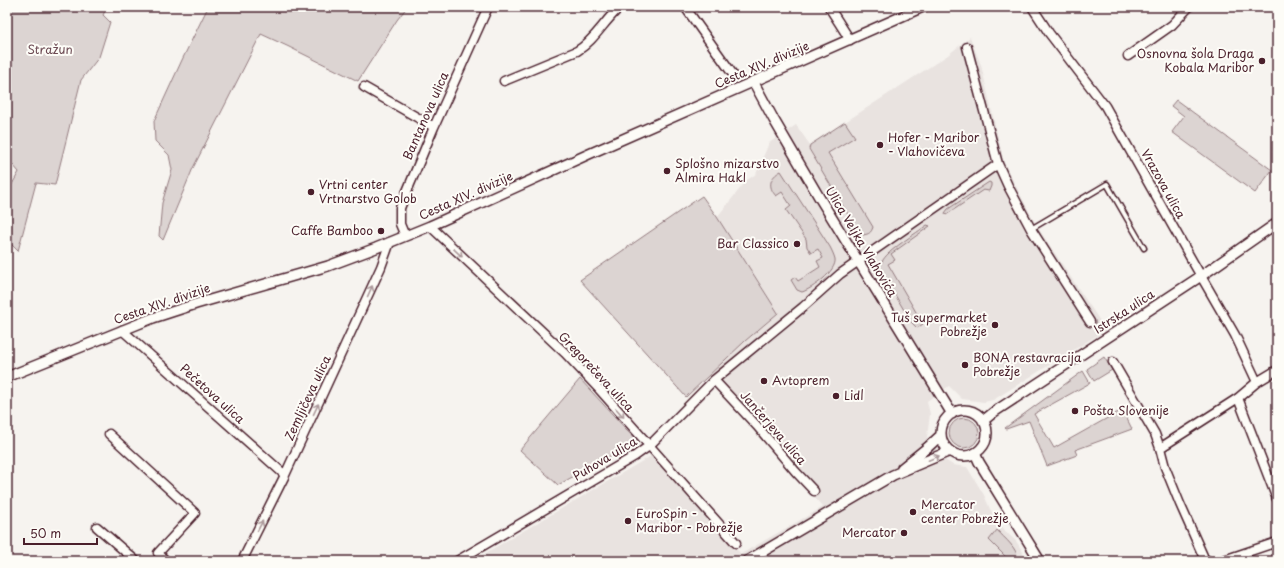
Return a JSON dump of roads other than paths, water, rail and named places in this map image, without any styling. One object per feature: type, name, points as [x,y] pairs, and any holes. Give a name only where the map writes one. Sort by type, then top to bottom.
[{"type":"street","name":"Bantanova ulica","points":[[405,236],[400,224],[400,208],[434,126],[488,7]]},
{"type":"street","points":[[504,81],[578,51],[586,46],[611,14],[620,7]]},
{"type":"street","points":[[685,7],[734,76]]},
{"type":"street","points":[[829,7],[850,40]]},
{"type":"street","name":"Cesta XIV. divizije","points":[[7,377],[153,318],[328,266],[376,248],[430,226],[753,81],[923,7]]},
{"type":"street","name":"Vrazova ulica","points":[[1032,7],[1049,33],[1105,106],[1235,335],[1258,382]]},
{"type":"street","points":[[1128,56],[1172,25],[1189,7]]},
{"type":"street","name":"Istrska ulica","points":[[968,47],[998,164],[1031,229],[1090,322]]},
{"type":"street","name":"Ulica Veljka Vlahovića","points":[[753,81],[774,120],[858,261],[952,414]]},
{"type":"street","points":[[364,87],[434,126]]},
{"type":"street","points":[[858,261],[998,164]]},
{"type":"street","name":"Istrska ulica","points":[[983,422],[994,412],[1201,276],[1277,223]]},
{"type":"street","name":"Gregorečeva ulica","points":[[430,226],[565,353],[736,543]]},
{"type":"street","name":"Zemljičeva ulica","points":[[242,561],[285,475],[381,267],[390,242]]},
{"type":"street","name":"Puhova ulica","points":[[457,561],[635,456],[649,446],[714,380],[803,307],[840,274],[858,261]]},
{"type":"street","name":"Pečetova ulica","points":[[122,330],[285,475]]},
{"type":"street","points":[[1113,362],[1155,434],[1165,467],[1180,504],[1204,558],[1208,561]]},
{"type":"street","points":[[1160,448],[1238,398],[1258,382],[1277,370]]},
{"type":"street","name":"Jančerjeva ulica","points":[[714,380],[814,491]]},
{"type":"street","points":[[1238,398],[1277,499]]},
{"type":"street","points":[[966,410],[973,412],[979,416],[983,422],[987,435],[985,442],[981,449],[969,456],[956,455],[950,451],[942,441],[941,435],[943,423],[952,414],[958,411],[966,410]]},
{"type":"street","points":[[108,434],[195,512],[158,553],[166,561]]},
{"type":"street","points":[[893,475],[941,435]]},
{"type":"street","points":[[747,561],[893,475],[950,451]]},
{"type":"street","points":[[975,453],[979,462],[1040,561]]},
{"type":"street","points":[[97,527],[136,561]]},
{"type":"street","points":[[1221,561],[1277,542]]},
{"type":"lane","points":[[1031,229],[1107,184],[1144,248]]},
{"type":"place","name":"Osnovna šola Draga Kobala Maribor","points":[[1262,61]]},
{"type":"place","name":"Hofer - Maribor - Vlahovičeva","points":[[880,145]]},
{"type":"place","name":"Splošno mizarstvo Almira Hakl","points":[[667,171]]},
{"type":"place","name":"Vrtni center Vrtnarstvo Golob","points":[[311,192]]},
{"type":"place","name":"Caffe Bamboo","points":[[381,231]]},
{"type":"place","name":"Bar Classico","points":[[797,244]]},
{"type":"place","name":"Tuš supermarket Pobrežje","points":[[995,325]]},
{"type":"place","name":"BONA restavracija Pobrežje","points":[[965,365]]},
{"type":"place","name":"Avtoprem","points":[[764,381]]},
{"type":"place","name":"Lidl","points":[[836,396]]},
{"type":"place","name":"Pošta Slovenije","points":[[1075,411]]},
{"type":"place","name":"Mercator center Pobrežje","points":[[913,512]]},
{"type":"place","name":"EuroSpin - Maribor - Pobrežje","points":[[628,521]]},
{"type":"place","name":"Mercator","points":[[904,533]]},
{"type":"park label","name":"Stražun","points":[[50,50]]}]
